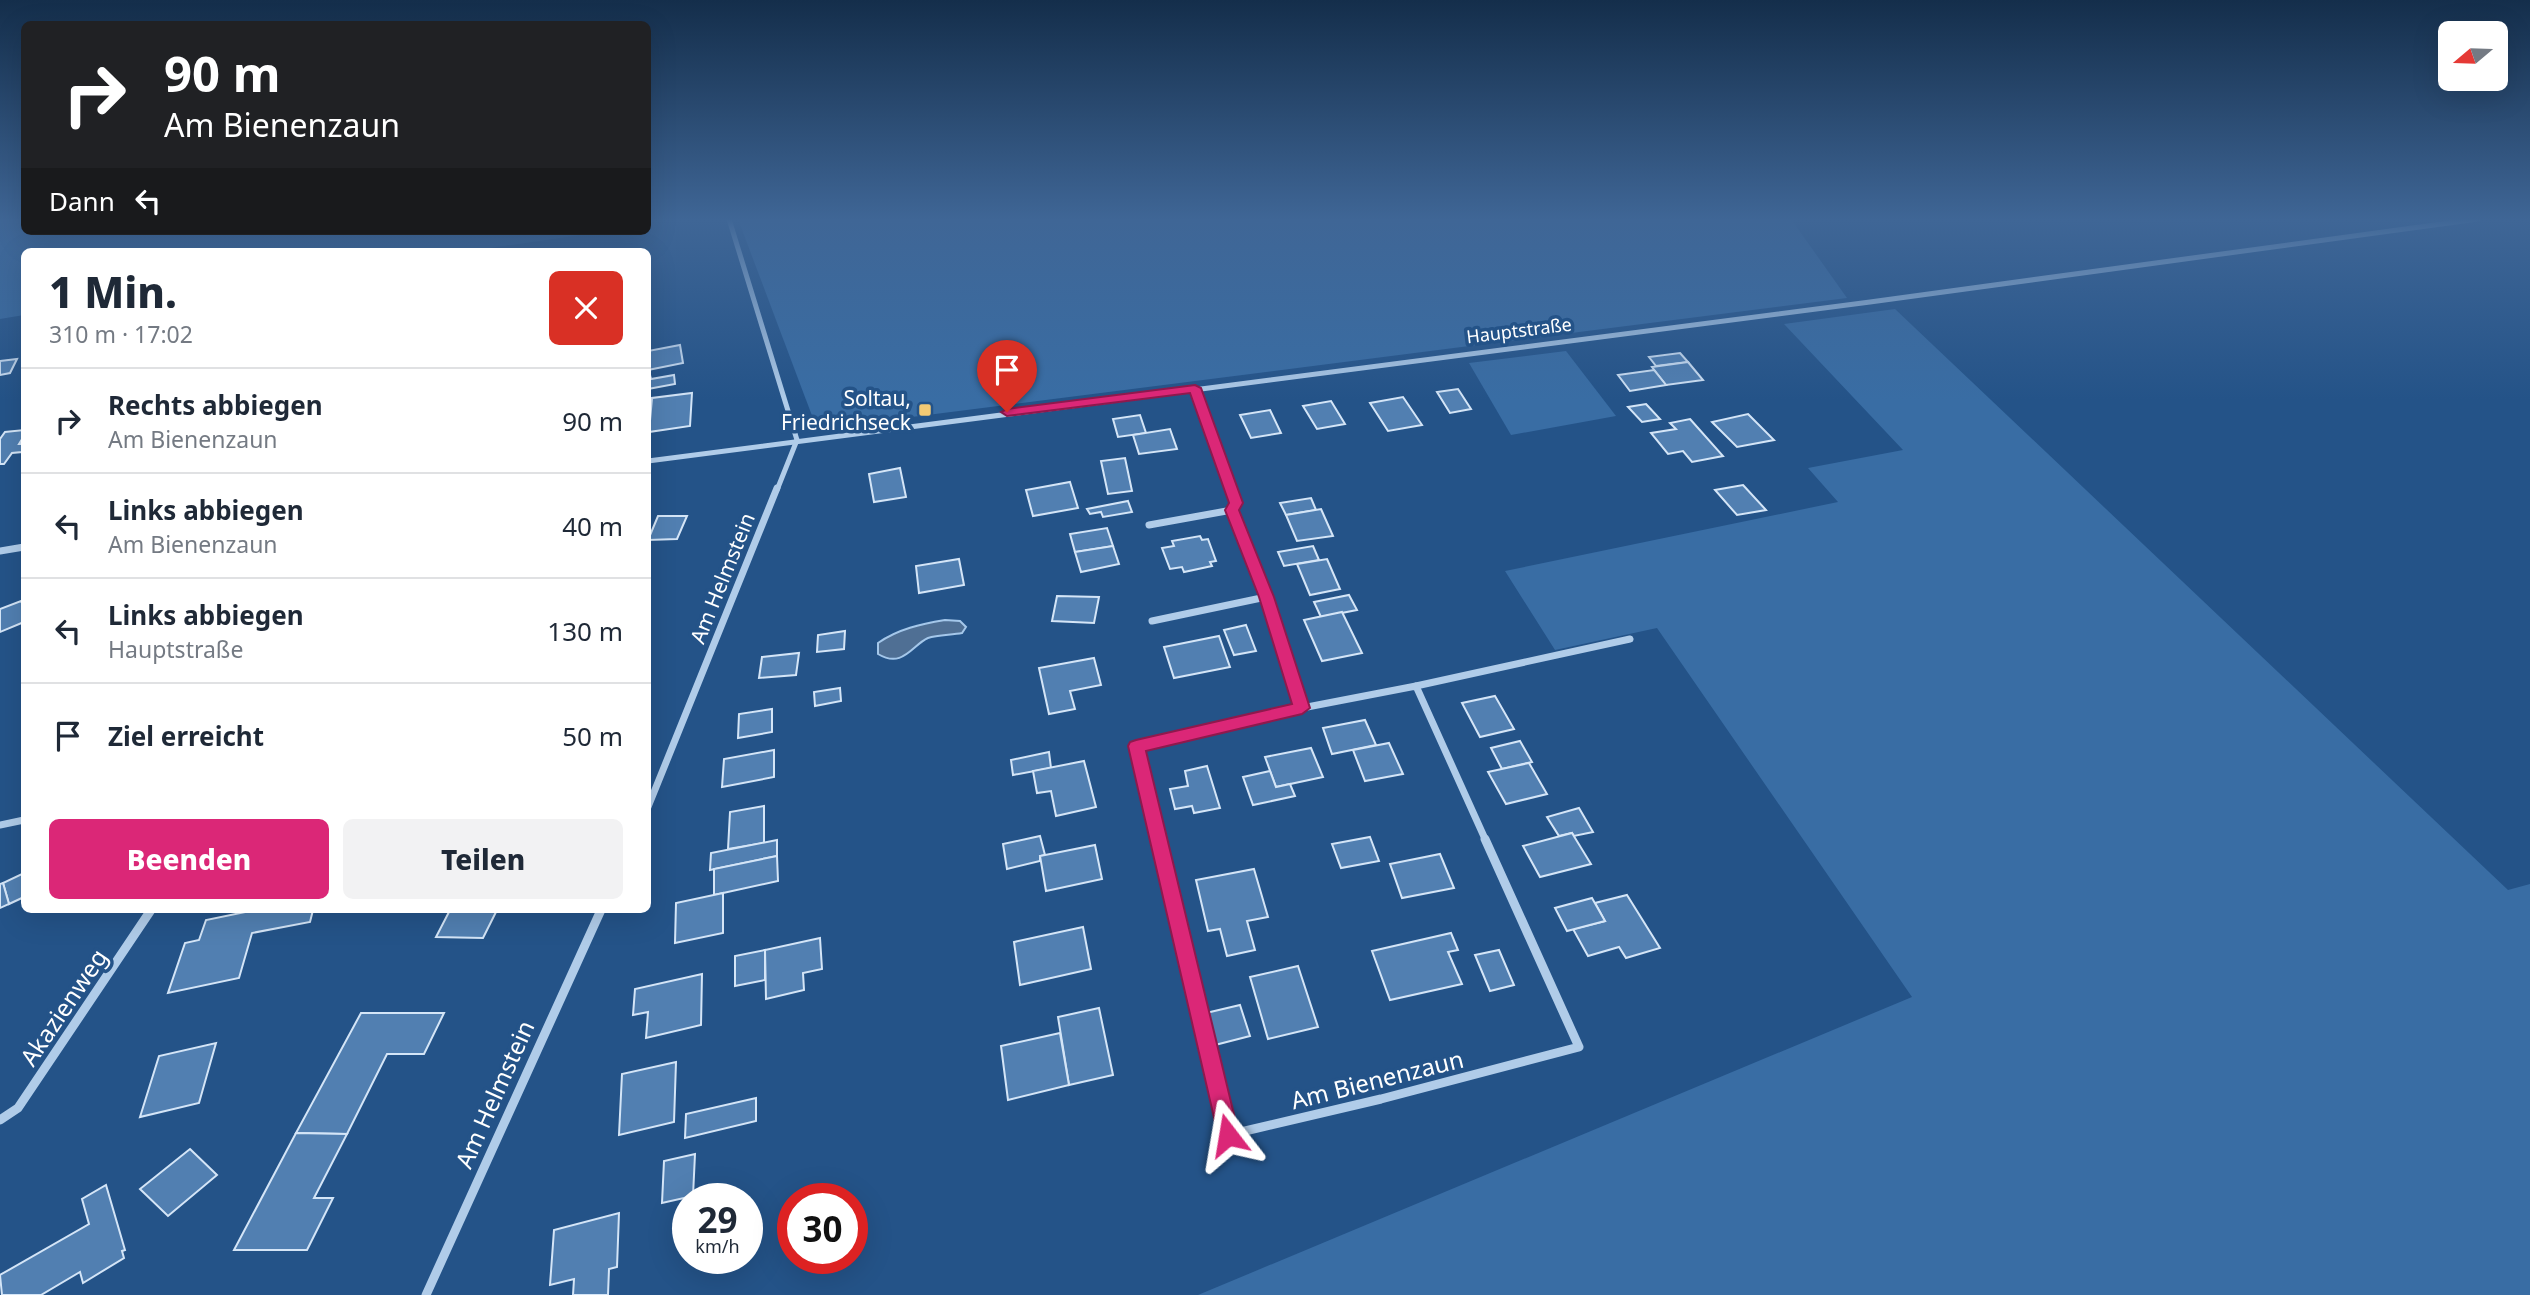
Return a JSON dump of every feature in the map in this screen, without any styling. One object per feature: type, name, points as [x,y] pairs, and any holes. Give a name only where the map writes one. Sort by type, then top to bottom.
[{"type":"street","points":[[748,279],[797,440]]},
{"type":"street","name":"Hauptstraße","points":[[651,461],[2035,279]]},
{"type":"street","points":[[1195,388],[1236,503],[1232,510]]},
{"type":"street","name":"Am Helmstein","points":[[651,800],[797,440]]},
{"type":"street","points":[[1149,525],[1232,510]]},
{"type":"street","points":[[1232,510],[1266,597],[1302,708]]},
{"type":"street","points":[[0,551],[21,548]]},
{"type":"street","points":[[1152,621],[1266,597]]},
{"type":"street","name":"Am Bienenzaun","points":[[1416,686],[1579,1047],[1381,1099],[1228,1135],[1136,746],[1630,639]]},
{"type":"street","points":[[0,825],[21,821]]},
{"type":"street","name":"Akazienweg","points":[[0,1121],[19,1108],[149,913]]},
{"type":"street","name":"Am Helmstein","points":[[426,1295],[600,913]]},
{"type":"shaded area","points":[[0,279],[21,279],[21,316],[0,319]]},
{"type":"shaded area","points":[[761,279],[1834,279],[1847,298],[817,429]]},
{"type":"shaded area","points":[[1895,309],[2508,890],[2530,884],[2530,1295],[1198,1295],[1912,997],[1657,628],[1555,650],[1505,571],[1838,502],[1808,468],[1903,450],[1784,324]]},
{"type":"shaded area","points":[[1566,351],[1616,416],[1511,435],[1469,363]]},
{"type":"shaded area","points":[[945,620],[960,621],[966,627],[962,633],[928,638],[901,657],[894,659],[878,654],[878,643],[894,634]]},
{"type":"building","points":[[680,345],[683,363],[651,369],[651,350]]},
{"type":"building","points":[[1680,353],[1688,362],[1656,366],[1649,357]]},
{"type":"building","points":[[17,359],[10,373],[0,375],[0,361]]},
{"type":"building","points":[[1688,362],[1703,380],[1666,385],[1652,367]]},
{"type":"building","points":[[1654,370],[1666,385],[1630,391],[1618,375]]},
{"type":"building","points":[[674,375],[675,384],[651,388],[651,379]]},
{"type":"building","points":[[1458,389],[1471,409],[1450,413],[1437,392]]},
{"type":"building","points":[[692,393],[690,426],[651,432],[652,398]]},
{"type":"building","points":[[1403,397],[1422,425],[1388,431],[1370,403]]},
{"type":"building","points":[[1331,401],[1345,424],[1317,429],[1303,406]]},
{"type":"building","points":[[1646,404],[1660,419],[1642,422],[1628,407]]},
{"type":"building","points":[[1270,410],[1281,433],[1251,438],[1240,415]]},
{"type":"building","points":[[1748,414],[1774,440],[1737,447],[1712,422]]},
{"type":"building","points":[[1140,415],[1146,433],[1118,437],[1113,419]]},
{"type":"building","points":[[1690,419],[1723,456],[1692,462],[1683,451],[1668,454],[1651,433],[1676,429],[1670,423]]},
{"type":"building","points":[[1170,429],[1177,449],[1139,454],[1133,435]]},
{"type":"building","points":[[21,430],[21,452],[12,453],[4,464],[0,464],[0,439],[5,432]]},
{"type":"building","points":[[1125,458],[1132,491],[1108,494],[1101,461]]},
{"type":"building","points":[[900,468],[906,497],[874,502],[869,474]]},
{"type":"building","points":[[1070,482],[1078,508],[1033,516],[1026,490]]},
{"type":"building","points":[[1743,485],[1766,510],[1737,515],[1715,490]]},
{"type":"building","points":[[1311,498],[1316,510],[1286,515],[1280,503]]},
{"type":"building","points":[[1128,501],[1132,512],[1103,517],[1101,512],[1090,514],[1087,509]]},
{"type":"building","points":[[1321,509],[1333,536],[1297,541],[1286,515]]},
{"type":"building","points":[[658,516],[687,516],[677,539],[651,540]]},
{"type":"building","points":[[1107,528],[1113,546],[1075,552],[1070,534]]},
{"type":"building","points":[[1200,536],[1202,540],[1208,539],[1216,561],[1210,562],[1212,566],[1184,572],[1182,567],[1170,569],[1162,548],[1174,546],[1172,541]]},
{"type":"building","points":[[1113,546],[1119,564],[1081,572],[1075,552]]},
{"type":"building","points":[[1313,546],[1319,560],[1284,566],[1278,552]]},
{"type":"building","points":[[959,559],[964,585],[919,593],[916,566]]},
{"type":"building","points":[[1327,559],[1340,589],[1310,595],[1297,564]]},
{"type":"building","points":[[1349,595],[1357,610],[1321,617],[1314,602]]},
{"type":"building","points":[[1057,596],[1099,597],[1094,623],[1052,621]]},
{"type":"building","points":[[21,601],[21,623],[0,632],[0,609]]},
{"type":"building","points":[[1342,612],[1362,653],[1322,661],[1304,620]]},
{"type":"building","points":[[1246,625],[1256,651],[1234,655],[1224,630]]},
{"type":"building","points":[[845,631],[844,649],[817,652],[818,635]]},
{"type":"building","points":[[1219,636],[1230,667],[1174,678],[1164,647]]},
{"type":"building","points":[[799,653],[796,675],[759,678],[762,657]]},
{"type":"building","points":[[1094,658],[1101,685],[1070,691],[1075,709],[1049,714],[1039,668]]},
{"type":"building","points":[[840,688],[841,701],[815,706],[814,692]]},
{"type":"building","points":[[1495,696],[1514,729],[1480,737],[1462,703]]},
{"type":"building","points":[[772,709],[772,732],[738,738],[739,714]]},
{"type":"building","points":[[1365,720],[1376,745],[1332,754],[1323,728]]},
{"type":"building","points":[[1520,741],[1532,762],[1502,769],[1491,748]]},
{"type":"building","points":[[1389,743],[1403,774],[1365,781],[1353,750]]},
{"type":"building","points":[[1311,748],[1323,777],[1276,787],[1265,757]]},
{"type":"building","points":[[774,750],[774,777],[722,787],[724,759]]},
{"type":"building","points":[[1049,752],[1051,768],[1013,775],[1011,760]]},
{"type":"building","points":[[1084,761],[1096,807],[1056,816],[1051,791],[1037,793],[1033,771]]},
{"type":"building","points":[[1529,763],[1547,794],[1506,804],[1488,772]]},
{"type":"building","points":[[1207,766],[1220,808],[1194,813],[1192,806],[1175,809],[1170,789],[1188,786],[1185,771]]},
{"type":"building","points":[[1270,771],[1276,787],[1290,784],[1295,796],[1253,805],[1243,777]]},
{"type":"building","points":[[764,806],[764,843],[728,849],[730,812]]},
{"type":"building","points":[[1579,808],[1593,832],[1559,836],[1547,817]]},
{"type":"building","points":[[1572,833],[1591,864],[1540,877],[1523,846]]},
{"type":"building","points":[[1040,836],[1045,855],[1040,856],[1040,861],[1007,869],[1003,844]]},
{"type":"building","points":[[1370,837],[1379,861],[1341,868],[1332,844]]},
{"type":"building","points":[[777,840],[777,856],[710,870],[711,853]]},
{"type":"building","points":[[1095,845],[1102,879],[1046,891],[1040,856]]},
{"type":"building","points":[[1440,854],[1454,888],[1402,898],[1390,864]]},
{"type":"building","points":[[777,856],[778,881],[714,895],[714,869]]},
{"type":"building","points":[[1254,869],[1268,917],[1247,921],[1255,950],[1227,956],[1220,929],[1208,931],[1196,880]]},
{"type":"building","points":[[21,874],[21,898],[9,904],[3,883]]},
{"type":"building","points":[[3,883],[9,904],[0,908],[0,884]]},
{"type":"building","points":[[723,893],[723,933],[675,943],[676,903]]},
{"type":"building","points":[[1627,895],[1660,948],[1626,958],[1619,947],[1588,956],[1573,929],[1605,921],[1595,903]]},
{"type":"building","points":[[1592,898],[1605,921],[1567,931],[1555,908]]},
{"type":"building","points":[[240,913],[312,913],[310,922],[252,933],[239,978],[168,993],[185,943],[199,940],[206,920]]},
{"type":"building","points":[[448,913],[496,913],[483,938],[436,937]]},
{"type":"building","points":[[1083,927],[1091,969],[1020,985],[1014,942]]},
{"type":"building","points":[[1451,933],[1458,950],[1448,952],[1462,984],[1390,1000],[1372,951]]},
{"type":"building","points":[[820,938],[822,969],[803,973],[804,990],[766,999],[765,950]]},
{"type":"building","points":[[765,950],[765,980],[735,986],[735,956]]},
{"type":"building","points":[[1499,950],[1514,985],[1490,991],[1475,955]]},
{"type":"building","points":[[1298,966],[1318,1027],[1268,1039],[1250,977]]},
{"type":"building","points":[[702,974],[701,1025],[646,1038],[648,1012],[633,1015],[635,989]]},
{"type":"building","points":[[1240,1005],[1250,1036],[1215,1045],[1206,1013]]},
{"type":"building","points":[[1099,1008],[1113,1075],[1069,1085],[1058,1017]]},
{"type":"building","points":[[361,1013],[444,1013],[424,1054],[387,1054],[347,1134],[296,1133]]},
{"type":"building","points":[[1060,1033],[1069,1085],[1008,1100],[1001,1046]]},
{"type":"building","points":[[216,1043],[199,1103],[140,1117],[159,1056]]},
{"type":"building","points":[[676,1062],[674,1122],[619,1135],[622,1074]]},
{"type":"building","points":[[756,1098],[756,1121],[685,1138],[686,1114]]},
{"type":"building","points":[[296,1133],[347,1134],[314,1198],[333,1198],[307,1250],[234,1250]]},
{"type":"building","points":[[190,1149],[217,1175],[168,1216],[140,1189]]},
{"type":"building","points":[[695,1154],[694,1183],[672,1183],[672,1201],[662,1203],[664,1161]]},
{"type":"building","points":[[106,1185],[125,1250],[122,1251],[124,1258],[83,1283],[80,1272],[41,1295],[2,1295],[0,1275],[89,1224],[82,1199]]},
{"type":"building","points":[[619,1213],[617,1267],[609,1269],[608,1295],[573,1295],[574,1279],[550,1285],[554,1230]]},
{"type":"place","name":"Soltau, Friedrichseck","points":[[925,410]]},
{"type":"route","points":[[1007,412],[1195,388],[1236,503],[1232,510],[1266,597],[1302,708],[1136,746],[1228,1135]]}]
